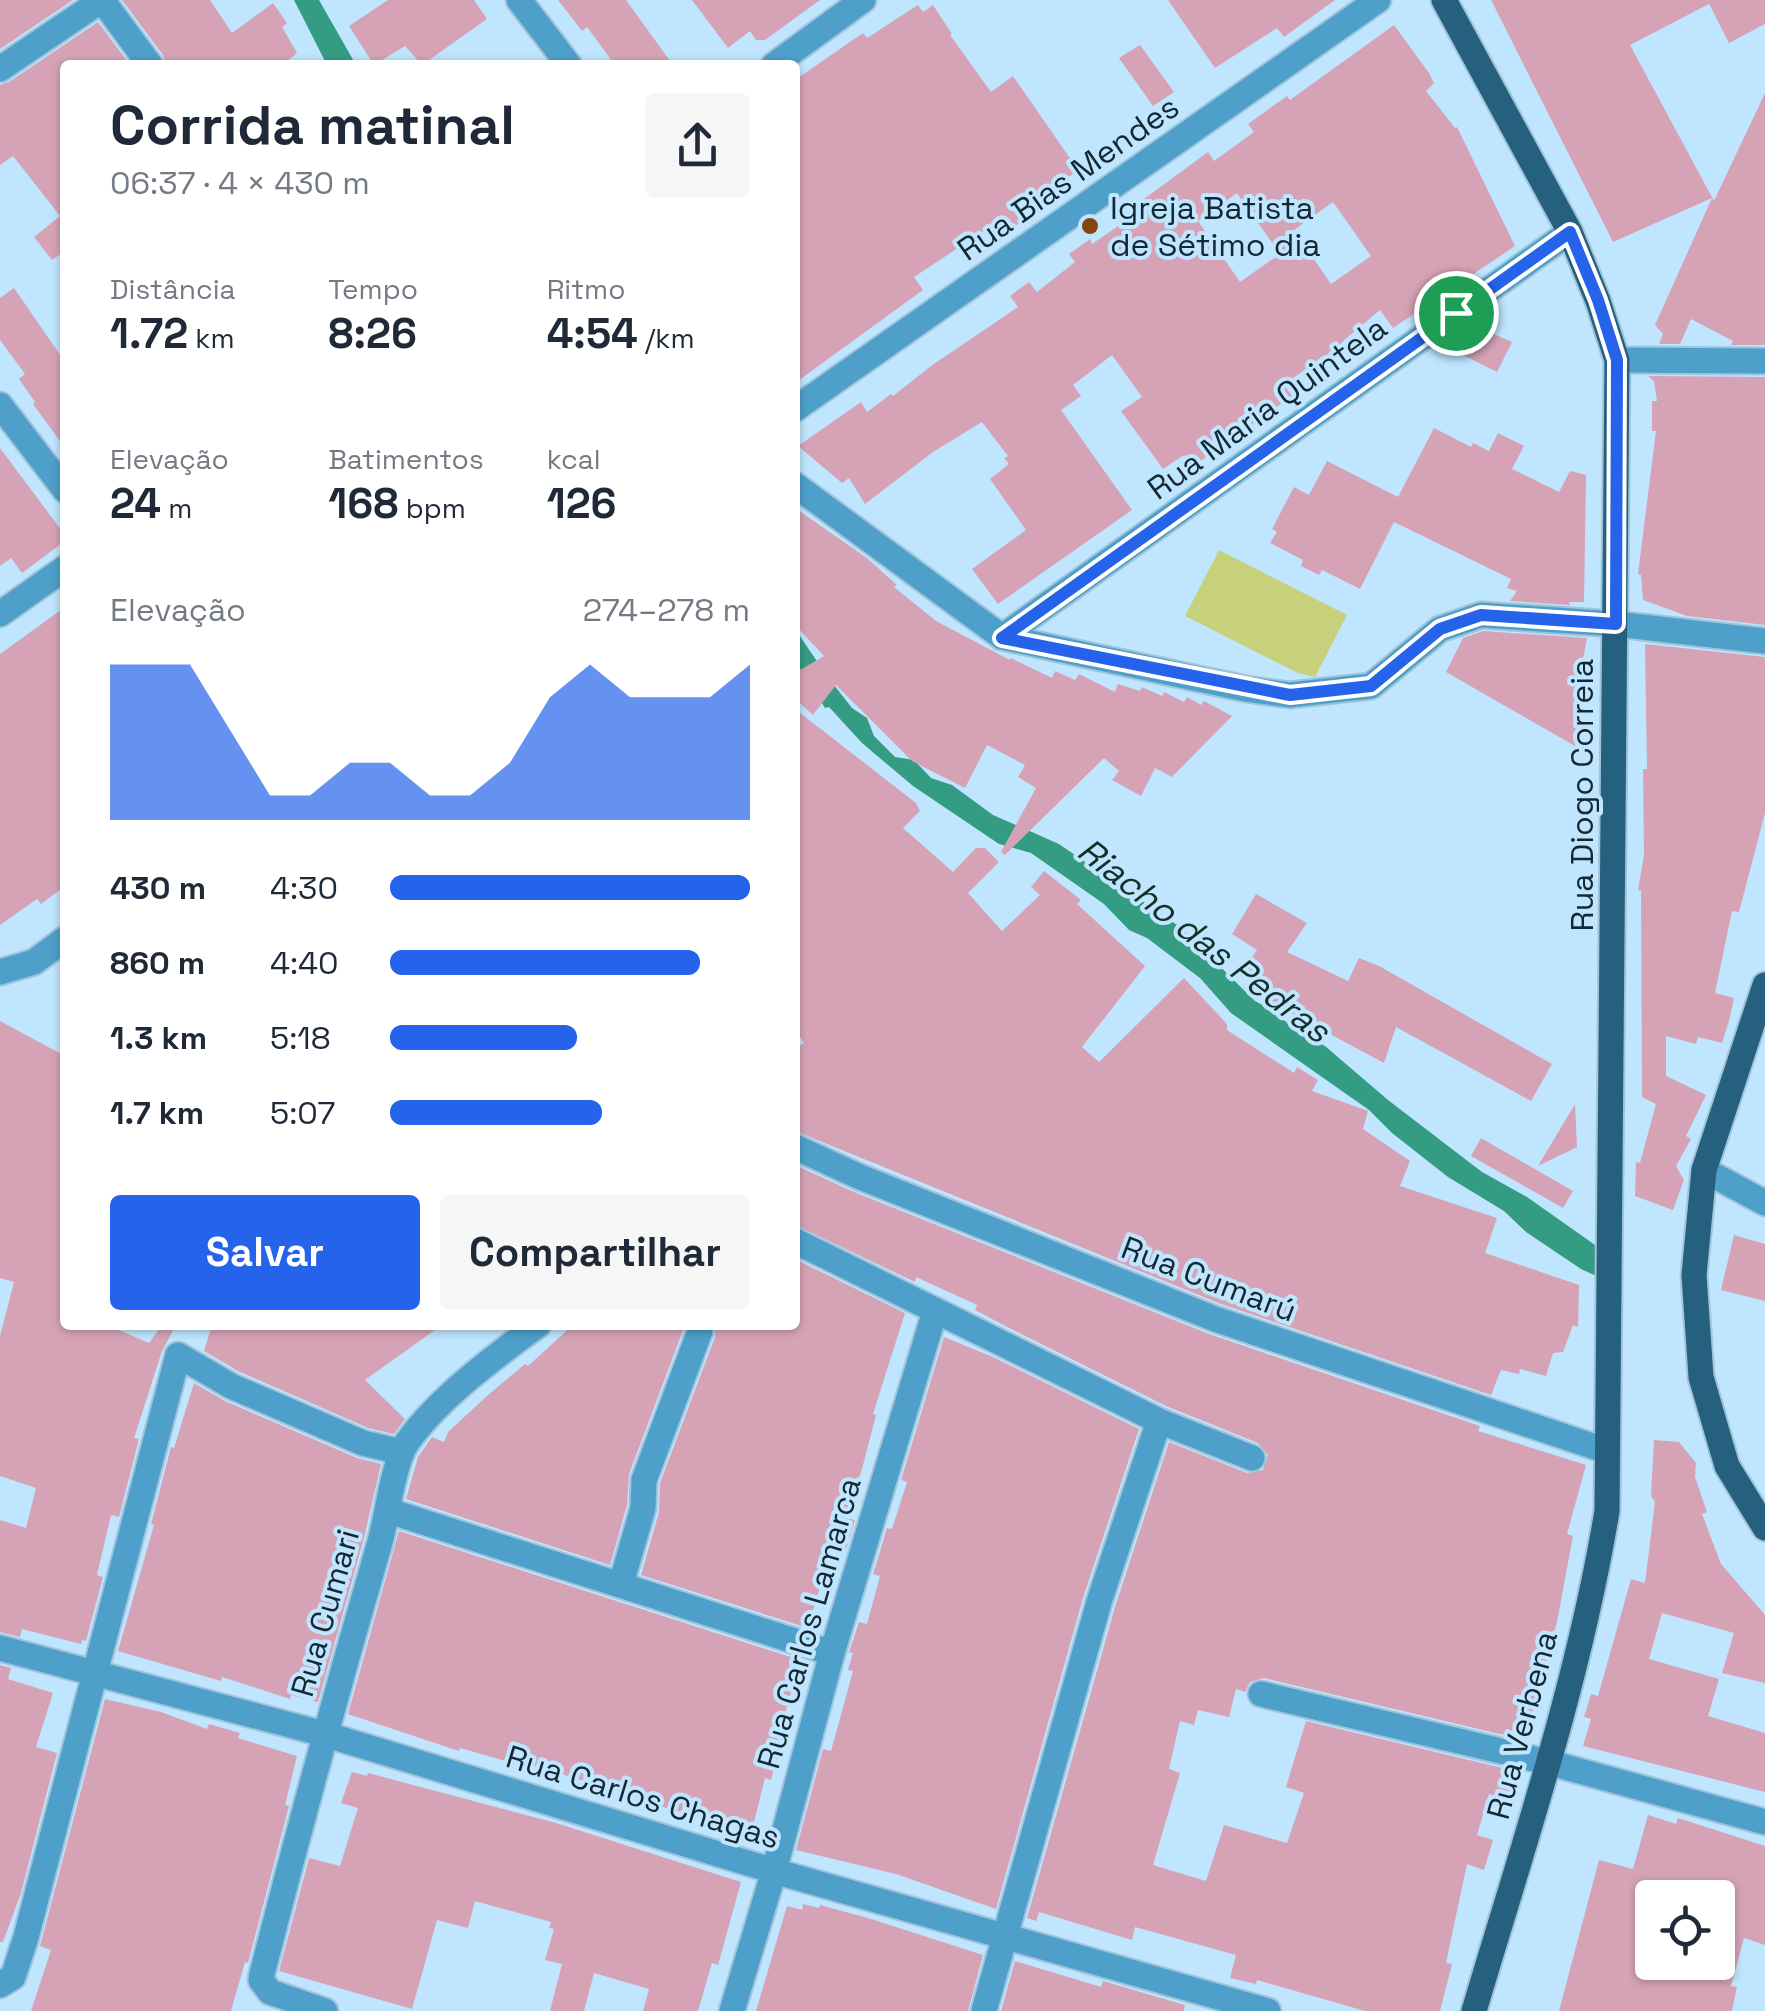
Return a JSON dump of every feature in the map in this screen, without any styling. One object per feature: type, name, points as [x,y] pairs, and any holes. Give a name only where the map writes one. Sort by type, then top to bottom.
[{"type":"main road","name":"Rua Diogo Correia","points":[[1444,0],[1570,232],[1617,360],[1607,1451]]},
{"type":"main road","points":[[1765,984],[1704,1170],[1694,1275],[1701,1377],[1727,1466],[1765,1528]]},
{"type":"main road","name":"Rua Verbena","points":[[1474,2011],[1547,1762],[1597,1570],[1606,1511],[1607,1451]]},
{"type":"street","points":[[0,69],[102,0],[146,60]]},
{"type":"street","points":[[519,0],[565,60]]},
{"type":"street","points":[[781,60],[862,0]]},
{"type":"street","name":"Rua Bias Mendes","points":[[800,405],[1378,0]]},
{"type":"street","name":"Rua Maria Quintela","points":[[1002,638],[1570,232]]},
{"type":"street","points":[[1617,360],[1765,361]]},
{"type":"street","points":[[0,405],[60,483]]},
{"type":"street","points":[[800,489],[1002,638],[1290,695],[1371,686],[1440,629],[1481,615],[1616,624],[1765,641]]},
{"type":"street","points":[[0,614],[60,572]]},
{"type":"street","points":[[0,972],[34,962],[60,943]]},
{"type":"street","name":"Rua Cumarú","points":[[800,1149],[1215,1319],[1607,1451]]},
{"type":"street","points":[[1704,1170],[1765,1203]]},
{"type":"street","points":[[800,1243],[1159,1420],[1252,1458]]},
{"type":"street","name":"Rua Carlos Lamarca","points":[[732,2011],[832,1653],[935,1311]]},
{"type":"street","name":"Rua Cumari","points":[[311,2009],[270,1992],[261,1980],[324,1734],[389,1511],[401,1452],[490,1360],[531,1330]]},
{"type":"street","points":[[621,1584],[642,1508],[644,1480],[700,1331]]},
{"type":"street","points":[[0,1985],[13,1977],[26,1938],[178,1355],[231,1386],[363,1444],[401,1452]]},
{"type":"street","points":[[984,2011],[1099,1602],[1159,1420]]},
{"type":"street","points":[[389,1511],[832,1653]]},
{"type":"street","name":"Rua Carlos Chagas","points":[[0,1648],[324,1734],[774,1871],[1268,2011]]},
{"type":"street","points":[[1262,1694],[1547,1762],[1765,1822]]},
{"type":"shaded area","points":[[294,0],[319,0],[353,60],[324,60]]},
{"type":"shaded area","points":[[1219,550],[1347,615],[1315,677],[1298,673],[1185,616]]},
{"type":"shaded area","points":[[800,636],[852,708],[867,718],[874,736],[895,757],[914,760],[931,778],[952,785],[993,815],[1059,844],[1180,927],[1255,1001],[1325,1046],[1482,1172],[1527,1197],[1605,1252],[1605,1280],[1581,1269],[1526,1232],[1504,1211],[1448,1177],[1369,1110],[1231,1013],[1200,978],[1147,938],[1129,930],[1104,904],[1031,853],[999,844],[913,786],[862,743],[829,707],[825,708],[800,669]]},
{"type":"building","points":[[0,0],[73,0],[0,49]]},
{"type":"building","points":[[122,0],[210,0],[232,33],[273,3],[287,23],[282,27],[297,53],[288,60],[164,60]]},
{"type":"building","points":[[388,0],[474,0],[487,19],[429,60],[418,60],[405,46],[382,60],[371,60],[349,26]]},
{"type":"building","points":[[558,0],[626,0],[669,60],[611,60],[587,27],[582,31]]},
{"type":"building","points":[[692,0],[820,0],[765,40],[756,40],[750,31],[728,48]]},
{"type":"building","points":[[1168,0],[1335,0],[1284,37],[1277,28],[1215,68]]},
{"type":"building","points":[[1491,0],[1765,0],[1765,24],[1729,43],[1709,4],[1630,45],[1714,201],[1765,93],[1765,345],[1731,345],[1733,341],[1691,319],[1680,344],[1659,344],[1663,334],[1655,325],[1712,198],[1613,242]]},
{"type":"building","points":[[918,5],[923,12],[933,5],[991,92],[1013,76],[1076,167],[1071,170],[1074,173],[1019,214],[1024,220],[1004,234],[996,223],[914,277],[923,290],[800,379],[800,77],[863,33],[867,38]]},
{"type":"building","points":[[98,22],[126,60],[60,60],[60,216],[13,156],[0,165],[0,85]]},
{"type":"building","points":[[1394,25],[1429,73],[1434,83],[1426,91],[1457,127],[1515,246],[1393,328],[1380,310],[1342,342],[1346,347],[1327,361],[1323,356],[1284,385],[1292,396],[1192,467],[1184,455],[1163,469],[1121,411],[1142,397],[1112,355],[1073,385],[1081,396],[1061,410],[1132,510],[998,604],[972,569],[1026,530],[990,479],[1009,464],[1004,458],[1008,456],[982,422],[933,452],[865,504],[849,478],[842,483],[800,448],[861,402],[867,412],[893,396],[1018,307],[1010,296],[1029,282],[1037,292],[1075,262],[1069,254],[1114,229],[1133,215],[1129,210],[1208,152],[1214,161],[1254,132],[1248,124],[1287,96],[1290,100]],"holes":[[[1237,193],[1280,254],[1240,282],[1198,221]],[[1333,202],[1371,256],[1331,284],[1294,230]]]},
{"type":"building","points":[[1140,45],[1174,92],[1153,106],[1119,58]]},
{"type":"building","points":[[60,216],[60,254],[52,260],[34,237]]},
{"type":"building","points":[[14,288],[60,355],[60,441],[33,404],[19,379],[25,374],[0,340],[0,298]]},
{"type":"building","points":[[1480,328],[1512,342],[1497,372],[1451,349]]},
{"type":"building","points":[[1648,376],[1765,377],[1765,625],[1687,616],[1643,600],[1638,574],[1656,431],[1652,431],[1652,401],[1657,401],[1654,381]]},
{"type":"building","points":[[1434,428],[1471,447],[1473,443],[1489,451],[1498,433],[1524,446],[1512,469],[1559,492],[1570,471],[1586,475],[1584,602],[1569,602],[1570,605],[1510,601],[1517,591],[1507,588],[1511,579],[1394,522],[1360,589],[1322,570],[1319,575],[1301,566],[1303,560],[1270,543],[1277,532],[1272,529],[1294,487],[1309,495],[1327,461],[1398,497]]},
{"type":"building","points":[[0,448],[60,528],[60,545],[22,573],[11,558],[0,566]]},
{"type":"building","points":[[800,511],[867,558],[897,585],[894,587],[936,621],[1010,660],[1052,678],[1055,671],[1075,680],[1079,674],[1115,692],[1118,684],[1140,691],[1142,687],[1162,696],[1164,692],[1184,702],[1187,697],[1201,705],[1204,701],[1232,716],[1172,777],[1155,768],[1141,796],[1112,780],[1119,771],[1104,758],[1005,855],[1001,852],[1036,788],[1018,777],[1025,765],[987,745],[965,788],[912,761],[836,685],[813,715],[800,703],[800,670],[824,656],[800,630]]},
{"type":"building","points":[[60,611],[60,890],[41,904],[37,899],[0,925],[0,654]]},
{"type":"building","points":[[1483,631],[1587,638],[1573,712],[1583,717],[1582,750],[1446,672],[1463,638]]},
{"type":"building","points":[[1645,644],[1765,657],[1765,813],[1739,912],[1732,911],[1715,993],[1734,998],[1729,1021],[1722,1043],[1698,1037],[1696,1044],[1666,1036],[1666,1076],[1706,1095],[1686,1136],[1691,1139],[1676,1166],[1684,1180],[1673,1210],[1635,1196],[1636,1162],[1640,1163],[1656,1104],[1642,1097],[1638,890],[1644,855],[1643,769],[1647,769]]},
{"type":"building","points":[[800,713],[916,803],[920,811],[903,828],[953,872],[976,848],[985,848],[999,862],[968,893],[1002,931],[1040,895],[1031,887],[1044,871],[1081,900],[1077,904],[1145,966],[1082,1047],[1099,1062],[1184,978],[1227,1024],[1227,1030],[1294,1073],[1297,1067],[1318,1080],[1312,1091],[1368,1111],[1363,1129],[1410,1161],[1400,1186],[1497,1218],[1485,1253],[1579,1285],[1578,1327],[1573,1325],[1563,1352],[1553,1353],[1546,1376],[1520,1369],[1519,1374],[1501,1370],[1491,1395],[1221,1304],[800,1133],[800,1046],[804,1043],[800,1037]]},
{"type":"building","points":[[1256,894],[1307,923],[1287,952],[1348,981],[1359,958],[1379,966],[1552,1064],[1531,1101],[1396,1027],[1384,1063],[1244,988],[1251,977],[1242,971],[1257,950],[1232,934]]},
{"type":"building","points":[[0,1021],[60,1053],[60,1330],[119,1330],[149,1343],[158,1330],[173,1330],[162,1351],[134,1438],[139,1439],[119,1517],[111,1515],[97,1575],[103,1577],[86,1641],[81,1644],[22,1629],[20,1637],[0,1632],[0,1520],[26,1528],[36,1488],[0,1476],[0,1336],[14,1282],[0,1278]]},
{"type":"building","points":[[1575,1104],[1577,1147],[1538,1166]]},
{"type":"building","points":[[1481,1138],[1573,1191],[1563,1208],[1471,1156]]},
{"type":"building","points":[[800,1167],[1209,1334],[1480,1426],[1478,1431],[1586,1465],[1567,1534],[1573,1536],[1557,1622],[1525,1740],[1264,1678],[1250,1682],[1245,1692],[1236,1689],[1229,1717],[1198,1710],[1194,1725],[1180,1721],[1169,1769],[1180,1773],[1153,1865],[1206,1881],[1224,1825],[1287,1843],[1304,1793],[1286,1787],[1306,1721],[1515,1771],[1508,1799],[1489,1794],[1477,1835],[1493,1840],[1484,1870],[1467,1864],[1446,1963],[1452,1964],[1440,2011],[1365,2011],[1257,1980],[1256,1984],[1230,1978],[1236,1955],[1135,1927],[1132,1940],[1039,1912],[1036,1921],[1027,1918],[1115,1607],[1169,1442],[1247,1473],[1263,1470],[1268,1455],[1258,1443],[1166,1406],[975,1310],[977,1305],[916,1277],[915,1282],[800,1227]]},
{"type":"building","points":[[1734,1235],[1765,1244],[1765,1301],[1721,1290]]},
{"type":"building","points":[[800,1261],[905,1313],[845,1518],[855,1520],[846,1550],[832,1546],[808,1628],[641,1575],[659,1512],[660,1483],[715,1330],[800,1330]]},
{"type":"building","points":[[210,1330],[435,1330],[365,1380],[405,1419],[394,1434],[368,1428],[238,1371],[204,1351]]},
{"type":"building","points":[[568,1330],[683,1330],[629,1474],[627,1505],[610,1565],[406,1499],[418,1457],[432,1437],[444,1442],[448,1432],[488,1395],[525,1364],[528,1366]]},
{"type":"building","points":[[944,1337],[1139,1429],[1083,1598],[996,1909],[896,1874],[796,1850],[823,1749],[831,1751],[853,1671],[848,1670],[853,1653],[849,1652],[859,1622],[867,1624],[880,1576],[873,1574],[907,1482],[901,1480]]},
{"type":"building","points":[[194,1383],[225,1401],[357,1458],[381,1464],[318,1702],[291,1695],[290,1699],[118,1651],[154,1525],[151,1524],[171,1447],[174,1448]]},
{"type":"building","points":[[1654,1440],[1679,1442],[1696,1463],[1695,1477],[1707,1512],[1702,1514],[1721,1564],[1765,1615],[1765,1683],[1722,1673],[1734,1633],[1662,1613],[1649,1659],[1719,1679],[1708,1716],[1765,1733],[1765,1792],[1583,1746],[1591,1719],[1584,1717],[1591,1694],[1598,1696],[1631,1579],[1645,1583],[1655,1502],[1651,1496]]},
{"type":"building","points":[[399,1531],[800,1660],[776,1746],[780,1746],[771,1780],[765,1778],[752,1830],[647,1803],[648,1800],[524,1763],[523,1766],[460,1748],[459,1751],[348,1714]]},
{"type":"building","points":[[0,1665],[11,1668],[8,1679],[53,1693],[36,1747],[57,1753],[21,1893],[3,1942],[0,1942]]},
{"type":"building","points":[[105,1699],[161,1712],[207,1729],[209,1724],[240,1733],[238,1738],[297,1756],[285,1805],[289,1806],[248,1963],[245,1962],[231,2011],[31,2011],[51,1950],[40,1946]]},
{"type":"building","points":[[352,1772],[556,1823],[741,1882],[718,1965],[712,1963],[698,2011],[643,2011],[649,1989],[594,1973],[584,2011],[550,2011],[562,1964],[545,1960],[554,1929],[549,1928],[551,1922],[475,1901],[468,1928],[437,1920],[412,2009],[279,1971],[309,1858],[340,1866],[358,1808],[341,1803]]},
{"type":"building","points":[[1648,1815],[1676,1824],[1678,1818],[1765,1846],[1765,1945],[1744,1938],[1735,1971],[1735,1880],[1635,1880],[1635,1980],[1733,1980],[1731,1986],[1737,1987],[1732,2011],[1559,2011],[1599,1860],[1633,1869]]},
{"type":"building","points":[[803,1904],[868,1918],[983,1955],[968,2011],[756,2011],[787,1906],[802,1910]]},
{"type":"building","points":[[1015,1961],[1101,1987],[1103,1981],[1185,2005],[1184,2011],[1001,2011]]},
{"type":"place","name":"Igreja Batista de Sétimo dia","points":[[1090,226]]},
{"type":"route","points":[[1570,232],[1617,360],[1616,624],[1481,615],[1440,629],[1371,686],[1290,695],[1002,638],[1456,313],[1570,232]]},
{"type":"water label","name":"Riacho das Pedras","points":[[1204,940]]}]
